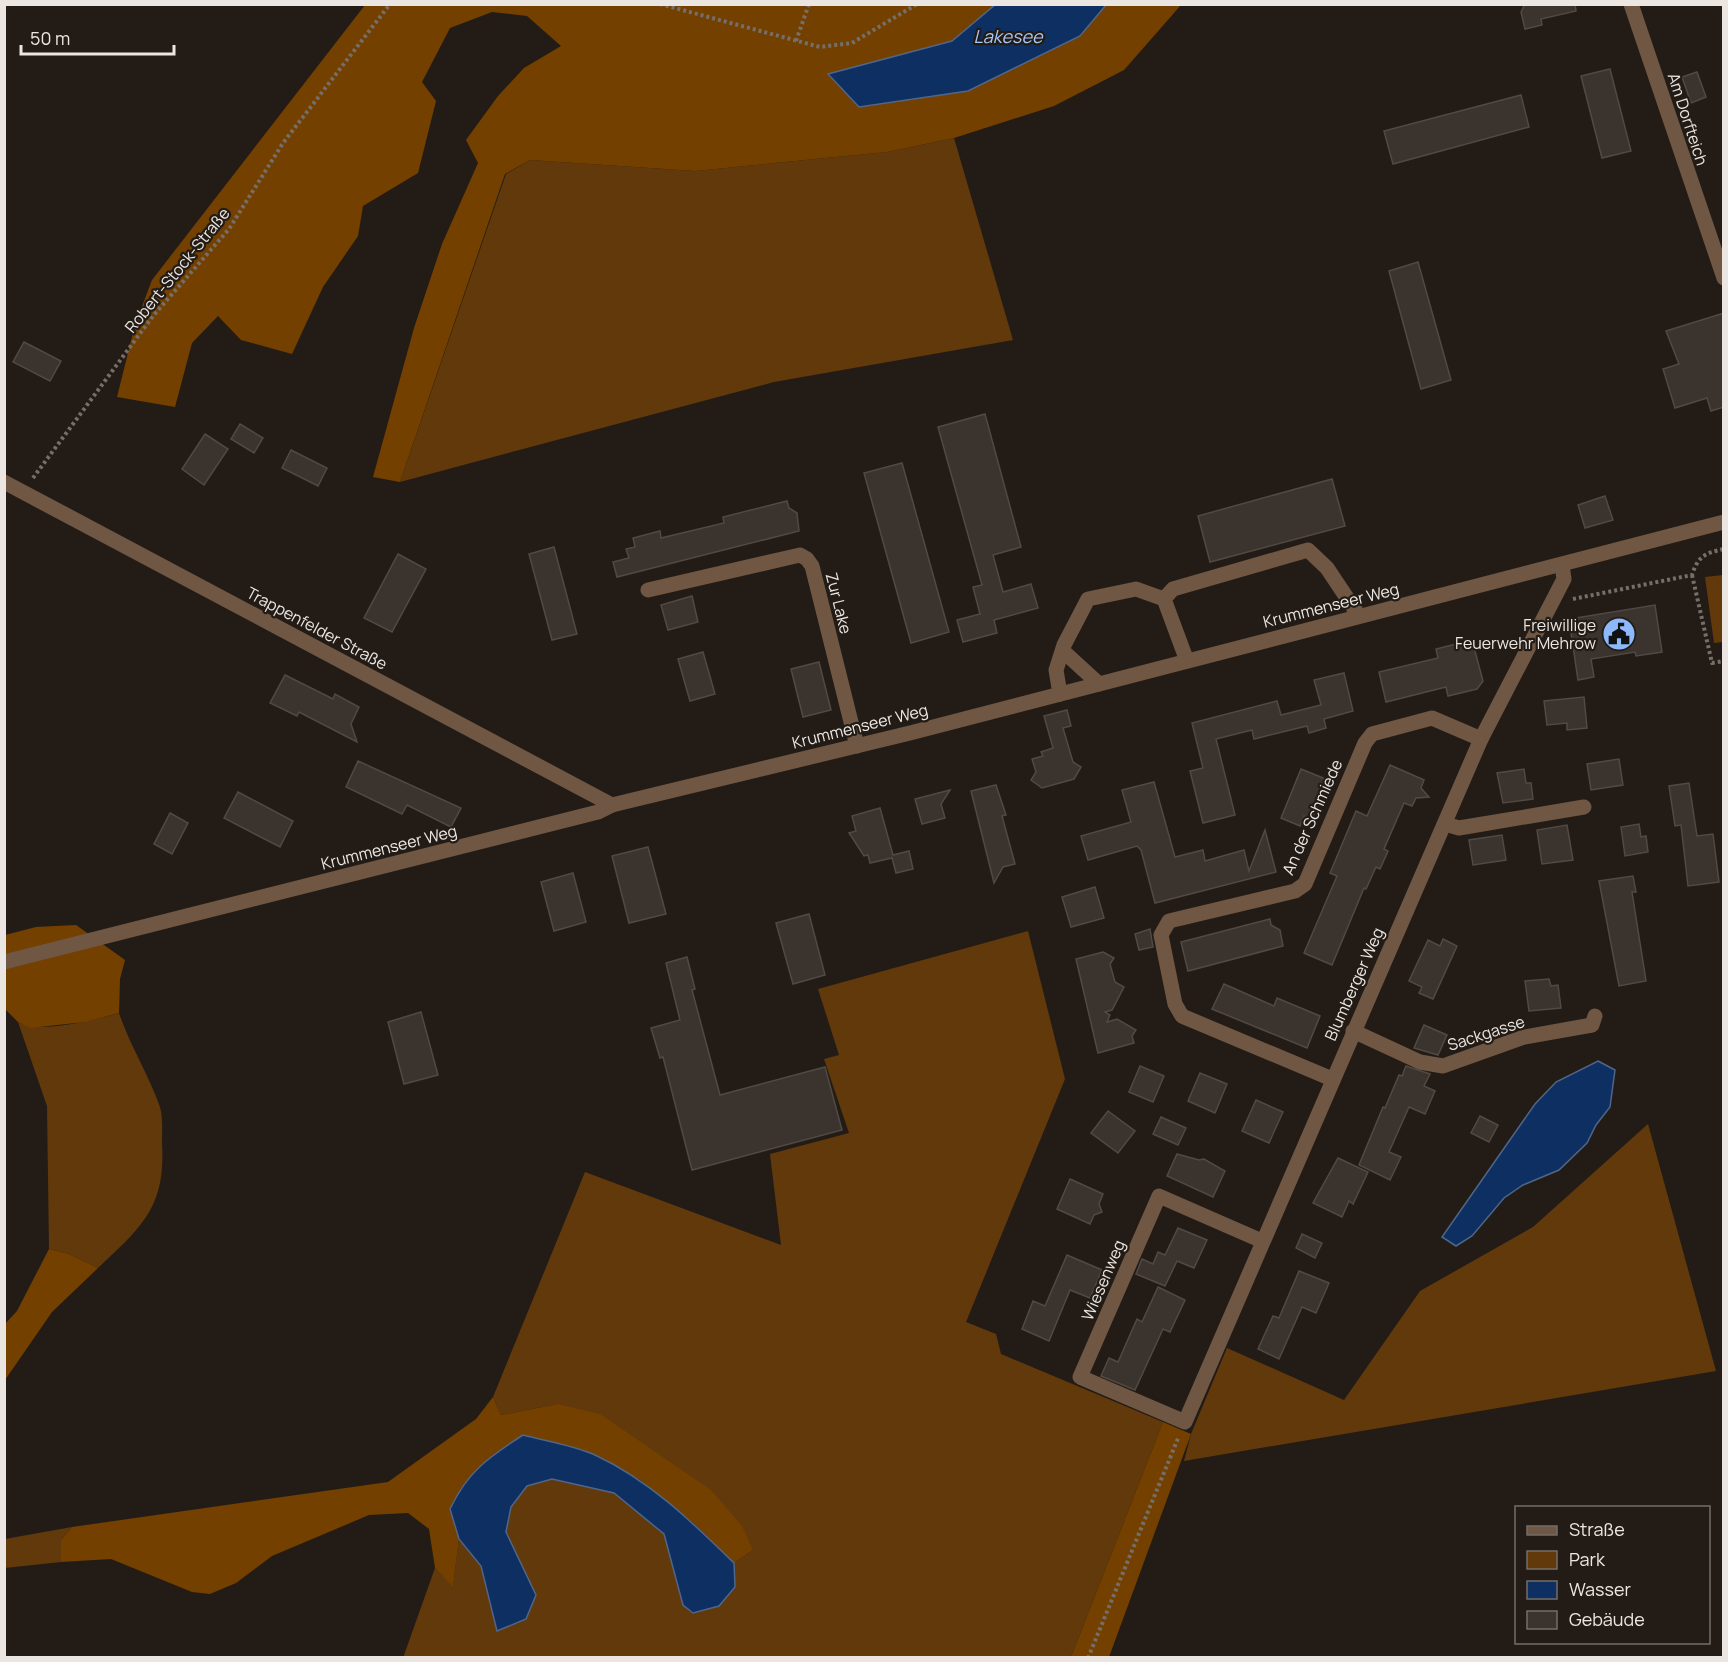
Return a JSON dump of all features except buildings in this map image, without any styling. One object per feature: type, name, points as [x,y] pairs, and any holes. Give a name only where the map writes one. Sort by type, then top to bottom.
[{"type":"street","name":"Am Dorfteich","points":[[1631,4],[1724,278]]},
{"type":"street","name":"Trappenfelder Straße","points":[[4,482],[612,804]]},
{"type":"street","name":"Krummenseer Weg","points":[[4,962],[598,812],[612,804],[857,746],[1724,522]]},
{"type":"street","points":[[1164,599],[1173,589],[1308,550],[1327,567],[1359,616]]},
{"type":"street","name":"Zur Lake","points":[[648,590],[800,555],[807,559],[812,566],[857,746]]},
{"type":"street","name":"Blumberger Weg","points":[[1185,1422],[1481,739],[1564,579],[1562,565]]},
{"type":"street","points":[[1060,694],[1056,670],[1088,599],[1136,589],[1164,599],[1187,661]]},
{"type":"street","points":[[1063,651],[1099,684]]},
{"type":"street","name":"An der Schmiede","points":[[1332,1079],[1182,1016],[1175,1004],[1161,935],[1169,921],[1295,891],[1305,884],[1365,743],[1372,734],[1432,718],[1481,739]]},
{"type":"street","points":[[1445,824],[1459,828],[1584,807]]},
{"type":"street","name":"Sackgasse","points":[[1353,1031],[1420,1062],[1443,1066],[1524,1037],[1592,1025],[1595,1016]]},
{"type":"street","name":"Wiesenweg","points":[[1185,1422],[1080,1377],[1159,1196],[1262,1241]]},
{"type":"path","name":"Robert-Stock-Straße","points":[[23,492],[153,316],[229,229],[283,143],[390,4]]},
{"type":"path","points":[[660,4],[820,47],[852,43],[917,4]]},
{"type":"path","points":[[796,41],[809,4]]},
{"type":"path","points":[[1724,549],[1704,554],[1696,562],[1692,575],[1712,663],[1724,661]]},
{"type":"path","points":[[1552,603],[1692,575]]},
{"type":"path","points":[[1088,1658],[1164,1466],[1185,1422]]},
{"type":"green space","points":[[954,138],[1013,340],[774,382],[400,482],[506,174],[530,160],[695,171],[887,152]]},
{"type":"green space","points":[[1723,575],[1723,642],[1714,643],[1705,577]]},
{"type":"green space","points":[[1028,931],[1065,1079],[966,1322],[996,1334],[1001,1354],[1163,1422],[1071,1657],[403,1658],[435,1568],[453,1586],[459,1539],[481,1566],[497,1630],[536,1595],[506,1532],[511,1507],[527,1486],[552,1479],[614,1493],[664,1534],[683,1605],[693,1613],[719,1606],[735,1587],[734,1563],[753,1550],[557,1404],[501,1415],[493,1397],[585,1172],[781,1245],[770,1154],[849,1133],[824,1059],[839,1055],[818,989]]},
{"type":"green space","points":[[119,1013],[160,1107],[162,1165],[160,1184],[148,1214],[127,1240],[98,1268],[69,1254],[49,1249],[47,1106],[18,1022],[40,1027],[54,1026]]},
{"type":"green space","points":[[1648,1124],[1716,1371],[1184,1461],[1191,1434],[1227,1348],[1344,1400],[1420,1291],[1533,1227]]},
{"type":"green space","points":[[72,1527],[61,1540],[61,1562],[5,1568],[5,1539]]},
{"type":"shaded area","points":[[365,5],[996,5],[952,41],[828,74],[1080,36],[1106,5],[1181,5],[1124,70],[1054,106],[954,138],[887,152],[695,171],[530,160],[505,174],[400,482],[373,477],[414,328],[442,244],[478,163],[466,140],[498,96],[524,68],[561,46],[527,16],[492,12],[450,28],[422,82],[436,101],[418,173],[363,206],[358,236],[323,287],[292,354],[241,340],[218,316],[192,343],[175,407],[117,397],[135,325],[152,280]]},
{"type":"shaded area","points":[[76,925],[125,960],[120,979],[119,1013],[85,1022],[30,1028],[18,1022],[5,1009],[5,935],[36,927]]},
{"type":"shaded area","points":[[49,1249],[69,1254],[98,1268],[52,1312],[5,1380],[5,1324],[17,1311]]},
{"type":"shaded area","points":[[493,1397],[501,1415],[557,1404],[600,1414],[711,1490],[742,1526],[753,1550],[734,1563],[692,1522],[640,1480],[594,1455],[450,1509],[459,1539],[453,1587],[435,1568],[429,1529],[408,1513],[369,1515],[272,1556],[236,1583],[210,1594],[192,1592],[111,1559],[61,1562],[61,1540],[72,1527],[388,1482],[476,1419]]},
{"type":"shaded area","points":[[1163,1422],[1191,1434],[1109,1657],[1071,1657]]},
{"type":"water","name":"Lakesee","points":[[996,4],[1106,5],[1080,36],[968,91],[859,107],[828,74],[952,41]]},
{"type":"water","points":[[1598,1061],[1615,1070],[1610,1107],[1596,1125],[1587,1143],[1559,1170],[1523,1185],[1504,1198],[1472,1236],[1456,1246],[1442,1237],[1535,1104],[1556,1082]]},
{"type":"water","points":[[523,1435],[595,1455],[652,1489],[686,1517],[734,1563],[735,1587],[719,1606],[693,1613],[683,1605],[664,1534],[614,1493],[552,1479],[527,1486],[511,1507],[506,1532],[536,1595],[526,1619],[497,1631],[481,1566],[459,1539],[450,1509],[464,1484],[480,1466]]},
{"type":"place","name":"Freiwillige Feuerwehr Mehrow","points":[[1619,634]]}]
